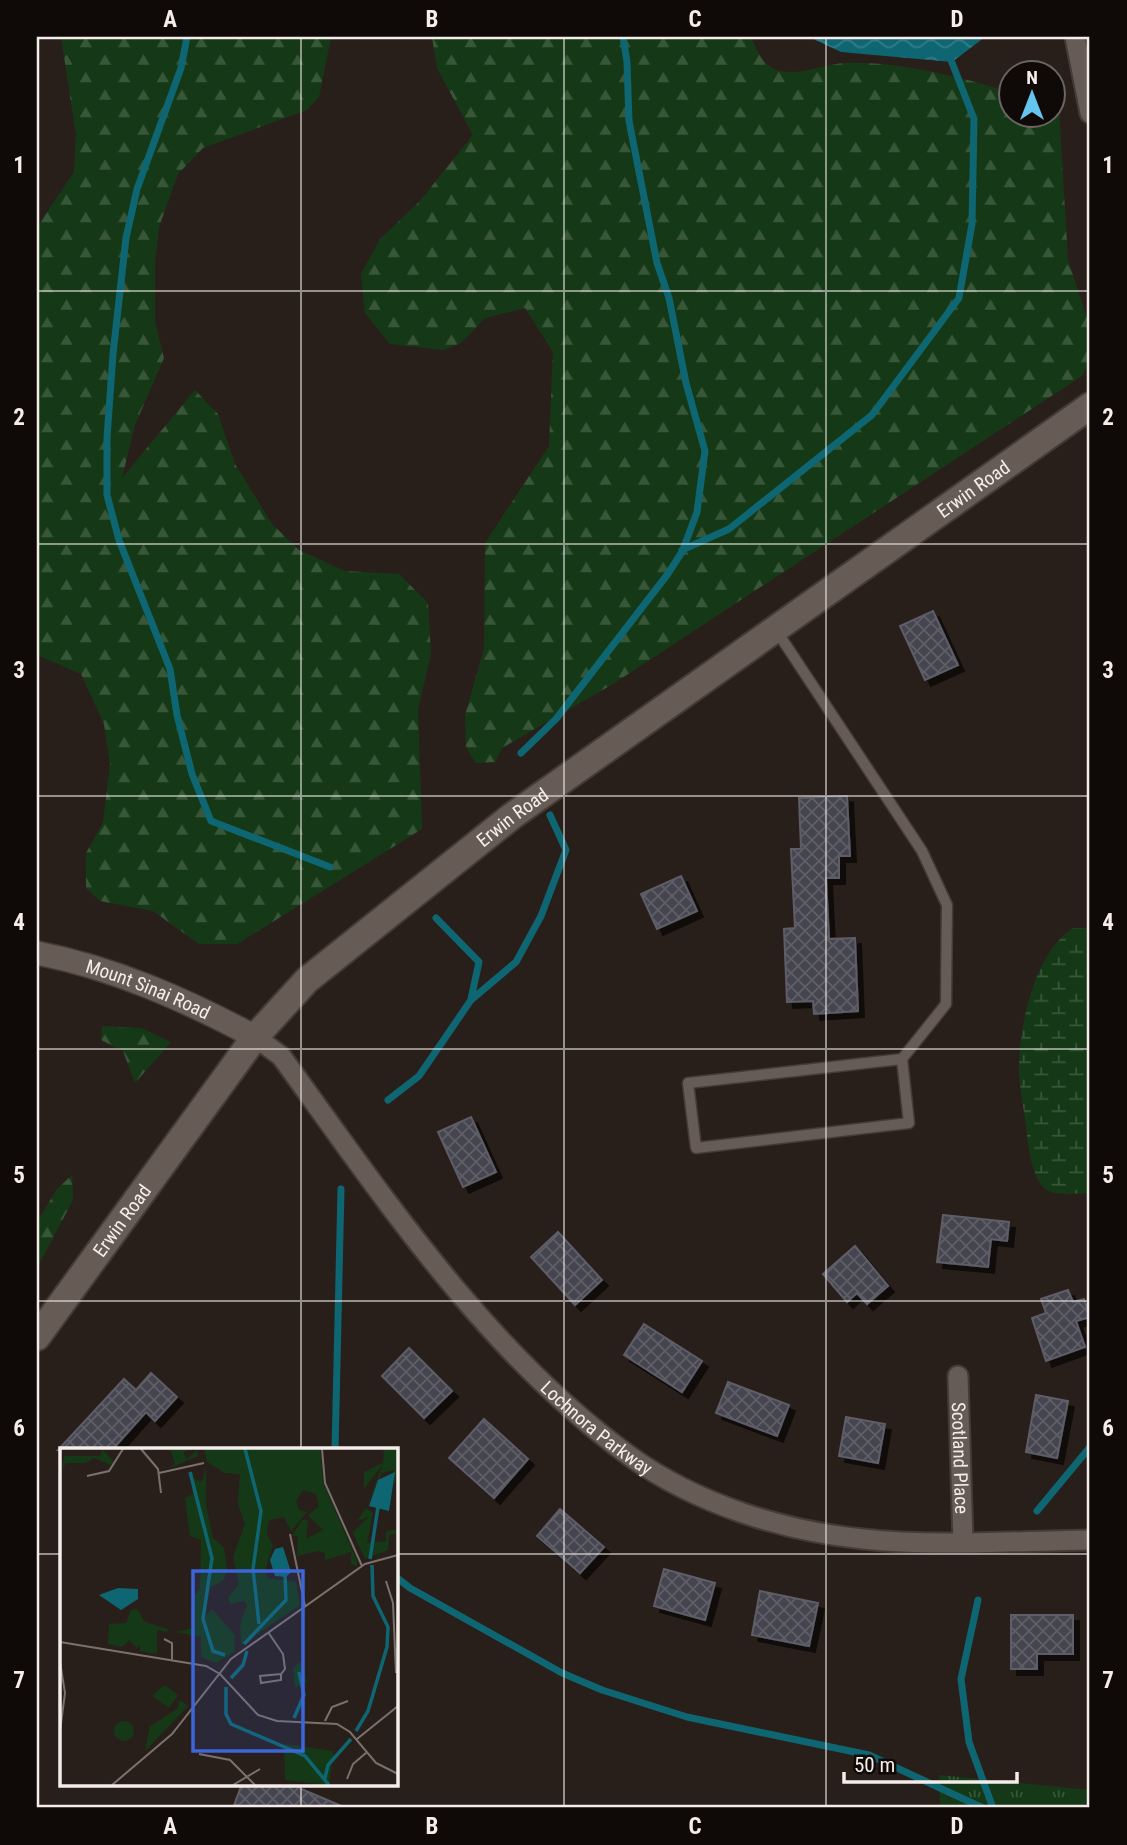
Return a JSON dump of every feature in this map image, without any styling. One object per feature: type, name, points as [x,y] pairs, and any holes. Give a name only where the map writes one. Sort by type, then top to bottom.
[{"type":"main road","name":"Erwin Road","points":[[37,1337],[255,1037],[307,980],[512,816],[1090,406]]},
{"type":"street","points":[[1075,37],[1090,113]]},
{"type":"street","name":"Mount Sinai Road","points":[[37,953],[131,980],[195,1005],[255,1037]]},
{"type":"street","name":"Lochnora Parkway","points":[[255,1037],[281,1056],[446,1277],[541,1381],[632,1457],[707,1499],[755,1517],[864,1539],[963,1542],[1090,1540]]},
{"type":"street","name":"Scotland Place","points":[[958,1376],[963,1542]]},
{"type":"lane","points":[[775,629],[922,851],[947,905],[946,1004],[902,1059],[909,1123],[696,1148],[688,1083],[902,1059]]},
{"type":"green space","points":[[61,37],[331,37],[319,97],[307,110],[203,148],[178,174],[159,227],[155,264],[155,322],[164,358],[135,425],[122,478],[195,390],[218,414],[235,464],[272,524],[299,550],[345,571],[399,574],[428,603],[431,654],[418,709],[422,829],[237,944],[199,944],[153,911],[100,901],[86,888],[86,853],[103,823],[110,764],[104,724],[81,674],[37,655],[37,227],[74,172],[76,135]]},
{"type":"green space","points":[[432,37],[751,37],[764,61],[772,68],[785,72],[846,63],[866,63],[908,67],[998,89],[998,130],[1060,130],[1068,260],[1090,327],[1090,362],[1082,376],[613,684],[502,748],[495,762],[475,763],[466,746],[465,715],[484,649],[485,543],[549,446],[553,352],[525,308],[485,318],[461,343],[444,350],[390,344],[365,313],[361,274],[380,239],[419,202],[473,135],[437,68]]},
{"type":"green space","points":[[1073,928],[1090,928],[1090,1193],[1065,1194],[1053,1193],[1044,1188],[1033,1167],[1020,1087],[1019,1063],[1023,1027],[1032,988],[1049,953]]},
{"type":"green space","points":[[102,1026],[141,1028],[171,1042],[135,1083],[123,1051],[101,1040]]},
{"type":"green space","points":[[72,1175],[73,1200],[37,1268],[37,1222],[57,1189]]},
{"type":"green space","points":[[939,1775],[1090,1790],[1090,1808],[940,1808]]},
{"type":"water","points":[[809,37],[985,37],[952,62],[841,52]]},
{"type":"building","points":[[933,611],[958,665],[925,680],[900,626]]},
{"type":"building","points":[[847,796],[850,856],[839,856],[839,878],[826,878],[829,939],[855,938],[858,1011],[814,1014],[813,1001],[787,1002],[784,929],[795,928],[791,849],[801,849],[799,798]]},
{"type":"building","points":[[681,876],[697,911],[657,929],[641,894]]},
{"type":"building","points":[[471,1117],[496,1172],[463,1187],[438,1132]]},
{"type":"building","points":[[943,1215],[1009,1222],[1007,1241],[991,1239],[988,1267],[937,1262]]},
{"type":"building","points":[[558,1232],[602,1280],[575,1305],[531,1257]]},
{"type":"building","points":[[855,1246],[888,1286],[867,1304],[857,1293],[847,1302],[823,1274]]},
{"type":"building","points":[[1068,1290],[1073,1302],[1084,1299],[1090,1317],[1076,1321],[1085,1347],[1046,1361],[1032,1318],[1046,1313],[1041,1299]]},
{"type":"building","points":[[644,1324],[702,1361],[682,1392],[624,1355]]},
{"type":"building","points":[[409,1348],[452,1391],[424,1418],[382,1376]]},
{"type":"building","points":[[151,1373],[177,1397],[155,1421],[146,1412],[114,1448],[58,1450],[124,1379],[136,1390]]},
{"type":"building","points":[[728,1382],[789,1405],[777,1436],[716,1413]]},
{"type":"building","points":[[1036,1395],[1068,1401],[1057,1458],[1026,1452]]},
{"type":"building","points":[[846,1417],[885,1424],[878,1463],[839,1456]]},
{"type":"building","points":[[484,1419],[528,1459],[494,1498],[449,1458]]},
{"type":"building","points":[[560,1509],[604,1547],[580,1573],[537,1536]]},
{"type":"building","points":[[664,1569],[715,1583],[705,1620],[654,1606]]},
{"type":"building","points":[[760,1591],[818,1603],[809,1646],[752,1635]]},
{"type":"building","points":[[1011,1615],[1073,1615],[1073,1654],[1037,1654],[1037,1669],[1011,1669]]},
{"type":"building","points":[[241,1786],[300,1786],[299,1788],[346,1808],[233,1808]]},
{"type":"waterway","points":[[187,37],[181,68],[137,189],[126,238],[113,354],[107,438],[107,495],[119,540],[170,669],[177,715],[192,774],[211,821],[330,867]]},
{"type":"waterway","points":[[521,753],[556,719],[667,575],[682,552],[697,512],[705,451],[686,383],[669,298],[657,263],[629,121],[627,62],[623,37]]},
{"type":"waterway","points":[[682,550],[729,529],[872,415],[959,298],[972,224],[974,119],[949,55]]},
{"type":"waterway","points":[[388,1100],[419,1076],[471,1000],[516,962],[541,916],[566,850],[550,815]]},
{"type":"waterway","points":[[436,918],[479,962],[471,999]]},
{"type":"waterway","points":[[335,1448],[341,1189]]},
{"type":"waterway","points":[[1037,1511],[1090,1447]]},
{"type":"waterway","points":[[397,1578],[410,1588],[562,1673],[602,1690],[687,1717],[869,1755],[983,1808]]},
{"type":"waterway","points":[[978,1600],[961,1679],[969,1742],[993,1808]]}]
